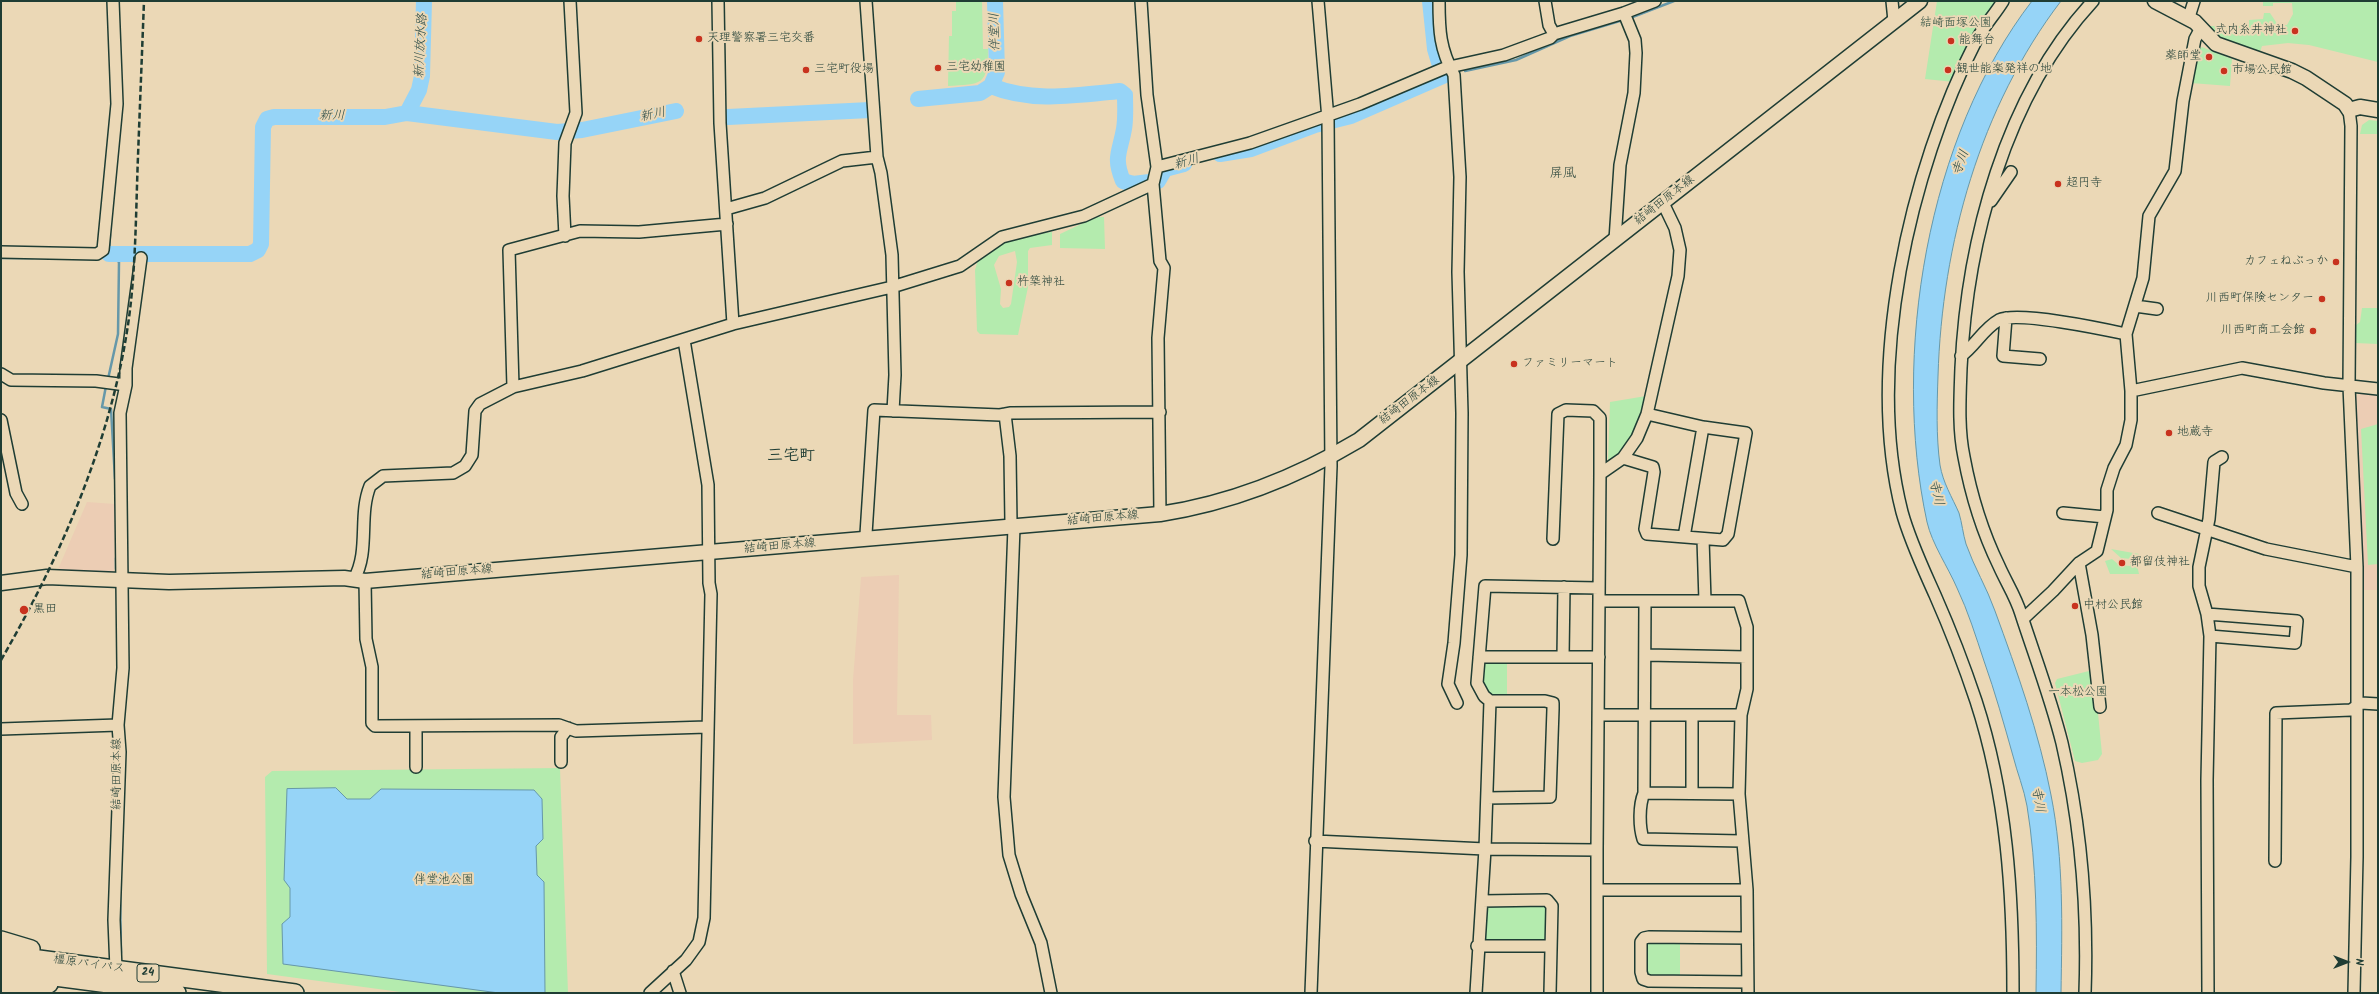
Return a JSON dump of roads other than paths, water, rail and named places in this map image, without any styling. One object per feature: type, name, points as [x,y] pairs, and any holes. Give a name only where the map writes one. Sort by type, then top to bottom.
[{"type":"highway","points":[[1,940],[83,965]]},
{"type":"highway","name":"橿原バイパス","points":[[1,954],[296,993]]},
{"type":"highway","points":[[1,957],[268,993]]},
{"type":"highway","points":[[1,970],[177,993]]},
{"type":"highway","name":"橿原バイパス","points":[[1,973],[78,983],[117,990],[154,993]]},
{"type":"highway","points":[[1,986],[78,983]]},
{"type":"main road","name":"結崎田原本線","points":[[1,583],[47,577],[169,582],[359,580],[709,553],[1160,514],[1222,502],[1284,479],[1330,457],[1359,440],[1460,363],[1614,240],[1920,1]]},
{"type":"main road","points":[[2155,1],[2189,17],[2216,44],[2306,78],[2344,104],[2349,110],[2360,107],[2378,110]]},
{"type":"street","points":[[1,252],[97,254],[103,250],[117,104],[113,1]]},
{"type":"street","points":[[565,236],[563,196],[565,143],[576,114],[570,1]]},
{"type":"street","points":[[718,1],[721,109],[720,123],[733,324]]},
{"type":"street","points":[[866,1],[877,157],[881,173],[892,255],[895,375],[893,411]]},
{"type":"street","points":[[1142,1],[1147,96],[1158,167],[1153,184],[1160,261],[1164,268],[1158,338],[1160,514]]},
{"type":"street","points":[[1311,993],[1330,457],[1328,120],[1318,1]]},
{"type":"street","points":[[1439,1],[1439,37],[1454,75],[1460,177],[1458,272],[1461,555],[1454,643],[1448,684],[1457,703]]},
{"type":"street","points":[[1545,1],[1549,25],[1554,34]]},
{"type":"street","points":[[1158,167],[1250,143],[1328,120],[1360,104],[1450,68],[1504,55],[1550,38],[1554,34],[1624,13],[1655,1]]},
{"type":"street","points":[[1892,1],[1894,21]]},
{"type":"street","points":[[2003,1],[1978,37],[1938,128],[1920,180],[1910,221],[1898,290],[1891,341],[1888,401],[1892,460],[1902,513],[1916,553],[1954,641],[1990,746],[2007,841],[2013,921],[2012,993]]},
{"type":"street","points":[[2087,991],[2085,899],[2071,787],[2044,678],[2023,619],[1974,505],[1963,453],[1960,392],[1961,356],[1967,295],[1987,206],[2012,134],[2031,88],[2057,45],[2093,1]]},
{"type":"street","points":[[2189,17],[2194,1]]},
{"type":"street","points":[[1614,240],[1620,165],[1632,113],[1635,77],[1635,40],[1624,13]]},
{"type":"street","points":[[2023,619],[2053,591],[2079,563],[2098,552],[2105,517],[2108,490],[2114,468],[2126,445],[2132,420],[2132,391],[2126,334],[2143,278],[2149,216],[2175,171],[2184,101],[2196,39],[2201,28]]},
{"type":"street","points":[[2349,110],[2351,126],[2349,386],[2356,567],[2357,857],[2354,993]]},
{"type":"street","points":[[726,209],[765,198],[842,161],[877,157]]},
{"type":"street","points":[[1987,206],[2011,172]]},
{"type":"street","points":[[707,727],[576,732],[559,725],[513,724],[416,727],[375,726],[372,723],[372,667],[366,639],[359,580],[362,558],[363,520],[370,486],[383,476],[453,473],[466,466],[472,456],[475,412],[480,404],[513,387],[582,371],[733,324],[892,286],[960,266],[1002,237],[1084,216],[1153,184]]},
{"type":"street","points":[[1600,474],[1623,458],[1637,438],[1647,414],[1678,276],[1678,243],[1675,228],[1663,203]]},
{"type":"street","points":[[513,387],[509,250],[580,232],[639,232],[726,224]]},
{"type":"street","points":[[122,579],[120,413],[126,385],[126,368],[142,258]]},
{"type":"street","points":[[2135,306],[2157,309]]},
{"type":"street","points":[[1961,356],[1989,327],[2006,318],[2025,318],[2126,334]]},
{"type":"street","points":[[2006,318],[2003,356],[2040,359]]},
{"type":"street","points":[[650,993],[686,960],[699,942],[704,918],[711,594],[708,485],[684,340]]},
{"type":"street","points":[[2132,391],[2242,368],[2349,386],[2378,389]]},
{"type":"street","points":[[1,374],[11,380],[96,381],[126,385]]},
{"type":"street","points":[[863,539],[866,534],[874,410],[1005,414],[1160,412]]},
{"type":"street","points":[[1553,539],[1558,414],[1566,410],[1593,411],[1600,418],[1597,993]]},
{"type":"street","points":[[1005,414],[1010,456],[1011,523],[1014,527],[1004,797],[1009,855],[1041,943],[1051,993]]},
{"type":"street","points":[[1623,458],[1653,467],[1654,472],[1645,529],[1647,534],[1723,540],[1728,534],[1746,434],[1703,427],[1647,414]]},
{"type":"street","points":[[1,420],[16,493],[22,504]]},
{"type":"street","points":[[1684,537],[1703,427]]},
{"type":"street","points":[[2208,993],[2206,788],[2210,636],[2208,614],[2198,586],[2199,567],[2208,530],[2214,462],[2222,457]]},
{"type":"street","points":[[2063,513],[2105,517]]},
{"type":"street","points":[[2158,513],[2286,554],[2356,567]]},
{"type":"street","points":[[1703,539],[1705,601]]},
{"type":"street","points":[[2079,563],[2092,635],[2100,707]]},
{"type":"street","name":"結崎田原本線","points":[[116,969],[114,920],[120,752],[115,725],[123,668],[122,579]]},
{"type":"street","points":[[1487,798],[1550,797],[1552,790],[1552,703],[1490,701],[1484,696],[1477,684],[1485,586],[1599,588]]},
{"type":"street","points":[[1563,657],[1564,587]]},
{"type":"street","points":[[1645,600],[1646,655],[1644,793],[1641,800],[1641,832],[1643,839],[1741,841]]},
{"type":"street","points":[[1599,601],[1739,600],[1747,627],[1747,689],[1741,714],[1739,794],[1741,841],[1747,890],[1747,938],[1747,988],[1649,981],[1643,979],[1641,972],[1641,942],[1644,938],[1747,938]]},
{"type":"street","points":[[2208,614],[2297,621],[2296,643],[2210,636]]},
{"type":"street","points":[[1646,655],[1747,657]]},
{"type":"street","points":[[1479,657],[1599,657]]},
{"type":"street","points":[[1476,993],[1485,849],[1490,701]]},
{"type":"street","points":[[2275,861],[2276,713],[2351,710],[2361,703],[2378,704]]},
{"type":"street","points":[[1599,715],[1741,714]]},
{"type":"street","points":[[1692,715],[1692,792]]},
{"type":"street","points":[[1,729],[115,725]]},
{"type":"street","points":[[416,727],[416,767]]},
{"type":"street","points":[[561,762],[562,737],[568,728]]},
{"type":"street","points":[[1644,793],[1692,792],[1739,794]]},
{"type":"street","points":[[1316,841],[1485,849],[1597,850]]},
{"type":"street","points":[[1598,890],[1747,890]]},
{"type":"street","points":[[1482,900],[1547,900],[1552,906],[1550,993]]},
{"type":"street","points":[[1478,946],[1550,946]]},
{"type":"street","points":[[673,971],[680,993]]},
{"type":"water","name":"寺川","points":[[2032,1],[2061,1],[2033,42],[2008,86],[1988,131],[1971,179],[1957,227],[1941,326],[1937,432],[1940,465],[1943,478],[1959,513],[1969,553],[1992,602],[2011,656],[2034,725],[2046,772],[2055,819],[2060,869],[2062,918],[2061,993],[2036,993],[2035,876],[2027,806],[1996,696],[1972,624],[1957,588],[1929,530],[1917,457],[1913,389],[1917,320],[1927,250],[1943,182],[1966,116],[1996,56]]},
{"type":"water","name":"伴堂池公園","points":[[336,788],[347,799],[370,799],[381,789],[534,790],[542,799],[543,839],[536,846],[537,875],[544,882],[545,993],[499,993],[283,964],[282,924],[290,917],[290,888],[284,880],[287,789]]},
{"type":"waterway","name":"新川放水路","points":[[407,113],[419,90],[422,76],[424,1]]},
{"type":"waterway","name":"伴堂川","points":[[991,86],[997,72],[995,1]]},
{"type":"waterway","name":"新川","points":[[1220,154],[1251,149],[1315,125],[1351,116],[1443,76],[1435,49],[1430,1]]},
{"type":"waterway","points":[[1630,18],[1674,1]]},
{"type":"waterway","points":[[1465,71],[1516,60],[1570,36],[1623,20]]},
{"type":"waterway","name":"新川","points":[[991,86],[1023,95],[1039,96],[1072,96],[1120,91],[1125,95],[1125,125],[1118,155],[1118,166],[1123,181],[1133,184],[1158,181],[1165,169],[1184,164]]},
{"type":"waterway","name":"新川","points":[[918,99],[980,93],[991,86]]},
{"type":"waterway","name":"新川","points":[[728,117],[870,110]]},
{"type":"waterway","name":"新川","points":[[109,254],[250,254],[258,250],[261,244],[263,127],[267,119],[274,117],[385,117],[407,113],[557,132],[582,130],[676,111]]},
{"type":"waterway","points":[[109,254],[110,235]]},
{"type":"waterway","points":[[108,379],[118,334],[119,262],[109,254]]},
{"type":"waterway","points":[[1,258],[33,258]]},
{"type":"waterway","points":[[106,386],[102,407],[111,409],[115,479]]},
{"type":"waterway","points":[[116,558],[116,569]]},
{"type":"waterway","points":[[120,892],[121,953]]},
{"type":"railway","points":[[1,660],[45,578],[83,491],[99,447],[123,356],[134,272],[144,1]]},
{"type":"place","name":"式内糸井神社","points":[[2295,31]]},
{"type":"place","name":"天理警察署三宅交番","points":[[699,39]]},
{"type":"place","name":"能舞台","points":[[1951,41]]},
{"type":"place","name":"薬師堂","points":[[2209,57]]},
{"type":"place","name":"三宅幼稚園","points":[[938,68]]},
{"type":"place","name":"三宅町役場","points":[[806,70]]},
{"type":"place","name":"観世能楽発祥の地","points":[[1948,70]]},
{"type":"place","name":"市場公民館","points":[[2224,71]]},
{"type":"place","name":"超円寺","points":[[2058,184]]},
{"type":"place","name":"カフェねぶっか","points":[[2336,262]]},
{"type":"place","name":"杵築神社","points":[[1009,283]]},
{"type":"place","name":"川西町保険センター","points":[[2322,299]]},
{"type":"place","name":"川西町商工会館","points":[[2313,331]]},
{"type":"place","name":"ファミリーマート","points":[[1514,364]]},
{"type":"place","name":"地蔵寺","points":[[2169,433]]},
{"type":"place","name":"都留伎神社","points":[[2122,563]]},
{"type":"place","name":"中村公民館","points":[[2075,606]]},
{"type":"place","name":"黒田","points":[[24,610]]},
{"type":"district","name":"屏風","points":[[1563,175]]},
{"type":"district","name":"三宅町","points":[[791,457]]},
{"type":"park label","name":"結崎面塚公園","points":[[1956,24]]},
{"type":"park label","name":"一本松公園","points":[[2078,693]]}]
